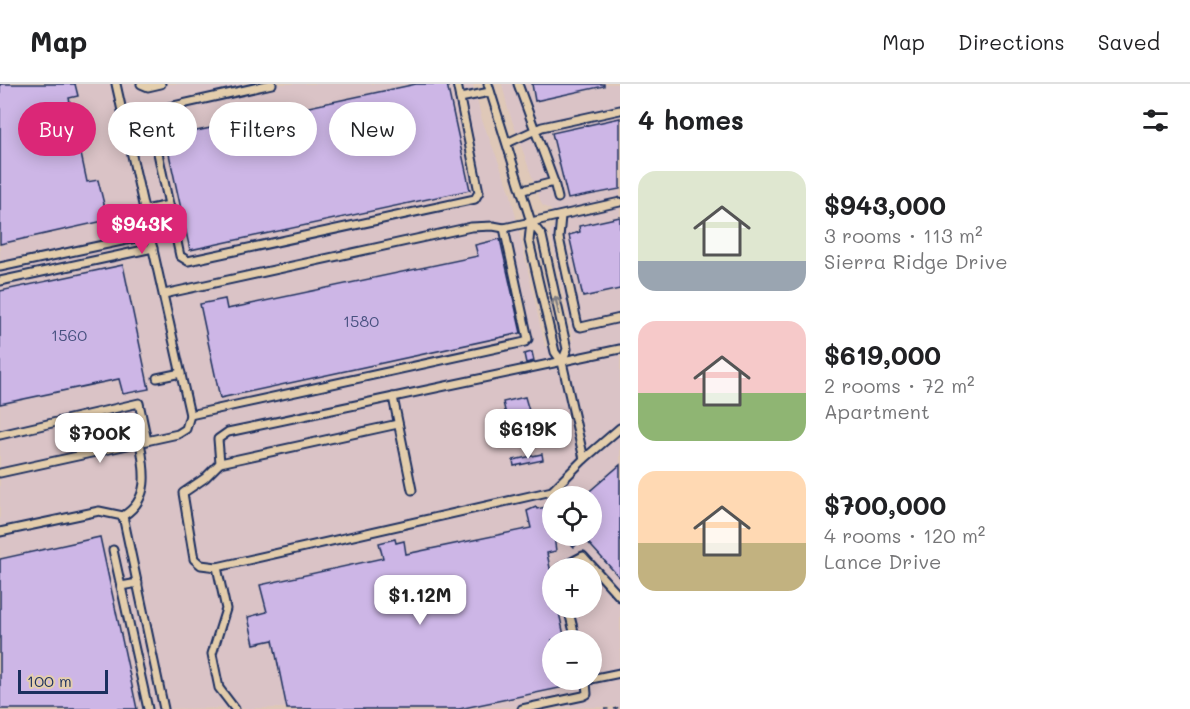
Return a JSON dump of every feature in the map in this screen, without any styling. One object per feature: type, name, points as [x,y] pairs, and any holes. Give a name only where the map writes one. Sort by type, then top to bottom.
[{"type":"street","points":[[117,84],[121,102]]},
{"type":"street","points":[[141,84],[148,87],[161,84]]},
{"type":"street","points":[[190,102],[272,84]]},
{"type":"street","points":[[159,156],[180,256],[188,261],[475,199],[479,192],[457,84]]},
{"type":"street","points":[[488,84],[523,190],[531,222],[529,242],[555,352],[562,362],[584,459]]},
{"type":"street","points":[[518,84],[558,198]]},
{"type":"street","points":[[460,98],[490,92]]},
{"type":"street","points":[[507,143],[533,130],[620,110]]},
{"type":"street","points":[[0,473],[178,434],[186,429],[190,415],[133,156]]},
{"type":"street","points":[[523,190],[554,182]]},
{"type":"street","points":[[164,294],[471,227],[504,228],[620,202]]},
{"type":"street","points":[[145,210],[169,205]]},
{"type":"street","points":[[561,216],[559,238],[578,326],[620,318]]},
{"type":"street","points":[[531,222],[542,236],[567,350],[562,362]]},
{"type":"street","points":[[190,415],[525,342],[528,339],[504,228]]},
{"type":"street","points":[[0,267],[150,235]]},
{"type":"street","points":[[0,281],[153,248]]},
{"type":"street","points":[[220,463],[218,440],[228,432],[620,349]]},
{"type":"street","points":[[157,378],[181,373]]},
{"type":"street","points":[[393,397],[412,490]]},
{"type":"street","points":[[0,435],[139,403],[144,441],[142,495],[138,504],[123,516]]},
{"type":"street","points":[[398,424],[220,463],[206,478],[183,493],[194,559],[201,565],[217,567],[552,491],[620,428]]},
{"type":"street","points":[[0,532],[99,511],[123,516]]},
{"type":"street","points":[[123,516],[164,709]]},
{"type":"street","points":[[113,550],[147,706],[162,699]]},
{"type":"street","points":[[217,567],[226,609],[212,654],[219,688],[235,709]]},
{"type":"street","points":[[602,577],[620,597]]},
{"type":"street","points":[[121,586],[138,583]]},
{"type":"street","points":[[602,677],[620,673]]},
{"type":"street","points":[[522,709],[584,696],[587,690]]},
{"type":"path","points":[[614,709],[620,707]]},
{"type":"path","points":[[604,709],[609,709]]},
{"type":"shaded area","points":[[0,84],[473,84],[482,120],[510,191],[545,347],[573,340],[550,231],[554,227],[551,210],[542,205],[508,109],[502,84],[620,84],[620,707],[0,709]]},
{"type":"building","points":[[0,84],[75,84],[78,96],[69,98],[70,102],[18,102],[18,156],[81,156],[87,182],[98,180],[108,220],[0,244]]},
{"type":"building","points":[[416,84],[447,84],[470,190],[190,250],[169,156],[197,156],[197,131],[209,128],[209,156],[317,156],[317,105],[329,103],[329,156],[416,156],[416,102],[332,102]]},
{"type":"building","points":[[532,84],[604,84],[604,86],[535,101]]},
{"type":"building","points":[[620,118],[620,189],[568,199],[552,133]]},
{"type":"building","points":[[620,217],[620,289],[583,297],[569,235],[580,232],[579,226]]},
{"type":"building","points":[[500,239],[521,333],[220,398],[200,304],[225,299],[227,309],[478,256],[475,245]]},
{"type":"building","points":[[123,265],[149,389],[123,394],[119,379],[0,404],[0,291]]},
{"type":"building","points":[[532,352],[534,361],[526,363],[524,354]]},
{"type":"building","points":[[525,397],[534,428],[532,428],[535,442],[513,447],[509,432],[502,433],[501,426],[508,424],[503,402]]},
{"type":"building","points":[[542,454],[543,460],[514,466],[513,460]]},
{"type":"building","points":[[620,465],[620,578],[591,546],[602,546],[602,486],[596,486]]},
{"type":"building","points":[[536,507],[537,509],[542,508],[542,546],[555,546],[556,551],[547,553],[548,558],[542,558],[542,618],[560,618],[563,630],[542,630],[542,690],[550,690],[459,709],[287,709],[273,640],[254,644],[248,617],[267,612],[260,585],[383,558],[379,543],[395,539],[396,543],[404,541],[406,554],[531,528],[527,511]]},
{"type":"building","points":[[100,537],[137,709],[0,709],[0,559]]}]
